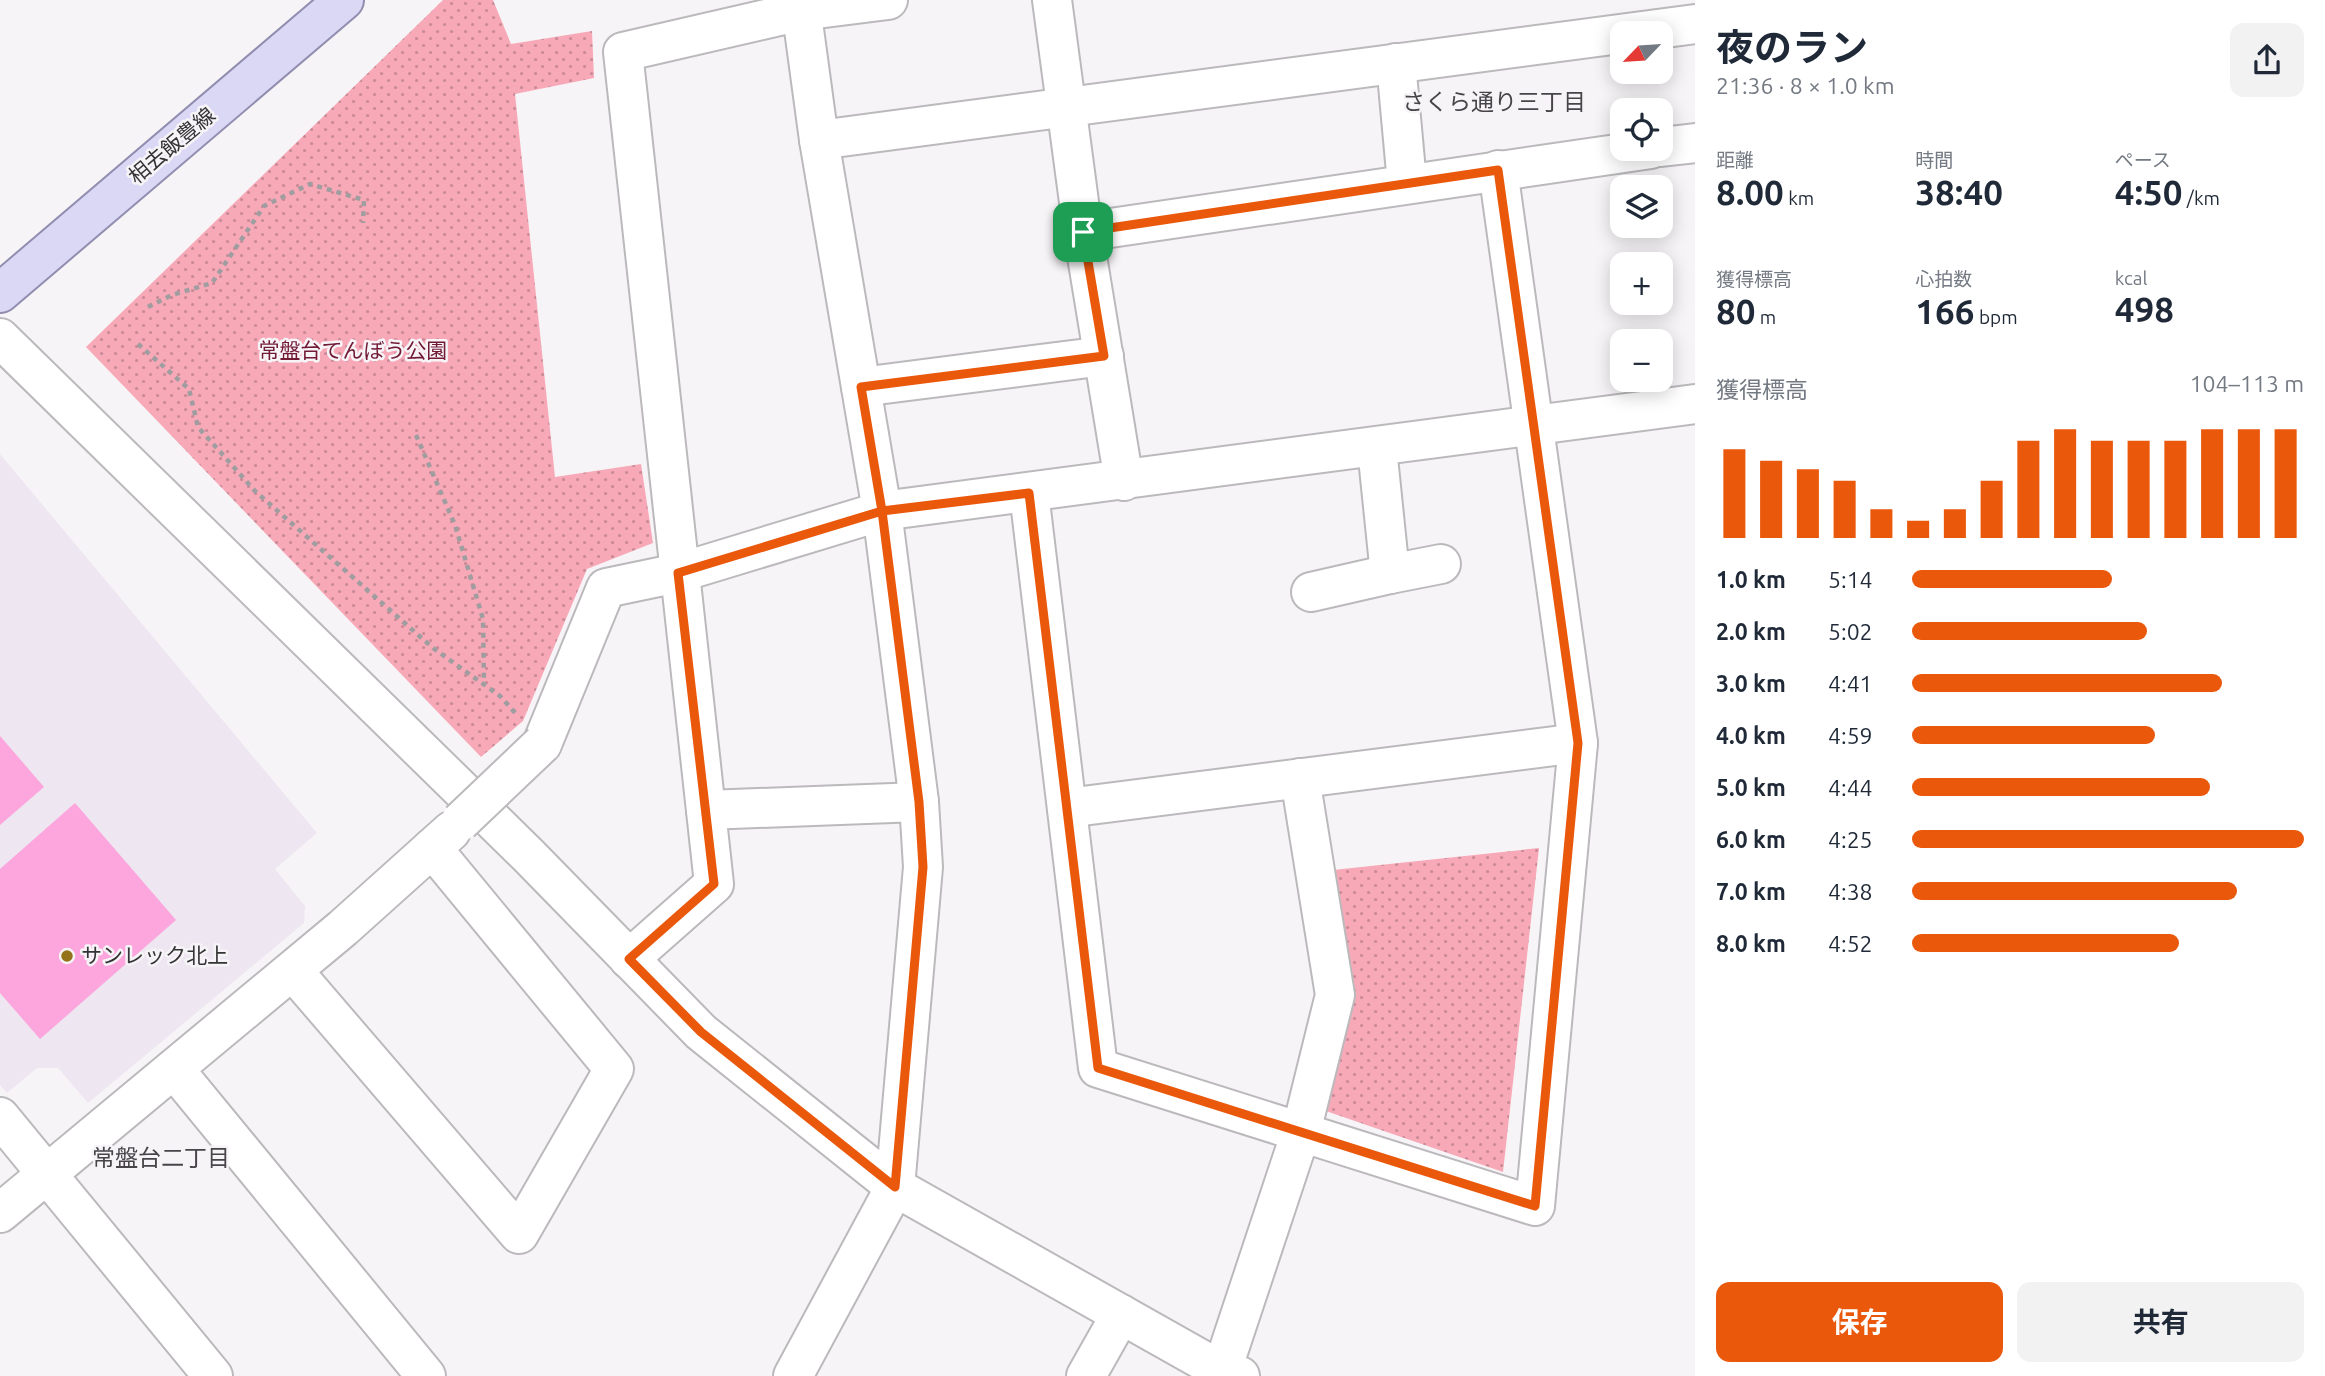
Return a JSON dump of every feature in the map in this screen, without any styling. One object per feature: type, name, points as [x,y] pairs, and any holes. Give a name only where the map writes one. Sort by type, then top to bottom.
[{"type":"main road","name":"相去飯豊線","points":[[0,293],[344,0]]},
{"type":"street","points":[[629,959],[714,884],[623,52],[800,6],[888,0]]},
{"type":"street","points":[[1052,0],[1083,232],[1125,481]]},
{"type":"street","points":[[793,1376],[895,1187],[923,867],[919,802],[882,511],[819,140],[800,6]]},
{"type":"street","points":[[819,140],[1695,23]]},
{"type":"street","points":[[1396,63],[1407,183]]},
{"type":"street","points":[[1673,146],[1695,143]]},
{"type":"street","points":[[1083,232],[1610,155]]},
{"type":"street","points":[[1029,493],[1098,1068],[1535,1206],[1578,743],[1498,170]]},
{"type":"street","points":[[0,338],[529,856],[701,1032],[895,1187],[1227,1374],[1301,1132],[1335,995],[1300,778]]},
{"type":"street","points":[[861,387],[1104,356]]},
{"type":"street","points":[[0,1213],[293,971],[432,848],[542,744],[606,588],[678,573],[882,511],[1377,448],[1695,404]]},
{"type":"street","points":[[1377,448],[1390,574]]},
{"type":"street","points":[[1311,592],[1441,564]]},
{"type":"street","points":[[1067,808],[1578,743]]},
{"type":"street","points":[[705,810],[919,802]]},
{"type":"street","points":[[293,971],[519,1234],[614,1069],[432,848]]},
{"type":"street","points":[[174,1069],[426,1376]]},
{"type":"street","points":[[0,1118],[213,1376]]},
{"type":"street","points":[[1086,1376],[1121,1314]]},
{"type":"path","points":[[148,307],[172,295],[212,283],[264,206],[310,184],[364,200],[363,223]]},
{"type":"path","points":[[138,344],[189,389],[198,427],[255,491],[433,648],[500,696],[542,744]]},
{"type":"path","points":[[416,435],[455,525],[483,619],[484,684]]},
{"type":"shaded area","points":[[0,454],[317,833],[275,869],[305,906],[304,923],[88,1103],[58,1068],[37,1068],[7,1093],[0,1085]]},
{"type":"green space","name":"常盤台てんぼう公園","points":[[443,0],[493,0],[511,44],[592,31],[594,78],[515,94],[555,477],[641,464],[653,543],[587,569],[523,721],[481,757],[86,347]]},
{"type":"green space","points":[[1539,848],[1503,1172],[1320,1109],[1333,870]]},
{"type":"building","points":[[0,736],[44,787],[0,825]]},
{"type":"building","name":"サンレック北上","points":[[75,803],[176,920],[40,1039],[0,993],[0,869]]},
{"type":"place","name":"サンレック北上","points":[[67,956]]},
{"type":"district","name":"さくら通り三丁目","points":[[1494,102]]},
{"type":"district","name":"常盤台二丁目","points":[[161,1158]]},
{"type":"route","points":[[1083,232],[1104,356],[861,387],[882,511],[678,573],[714,884],[629,959],[701,1032],[895,1187],[923,867],[919,802],[882,511],[1029,493],[1098,1068],[1535,1206],[1578,743],[1498,170],[1083,232]]}]
